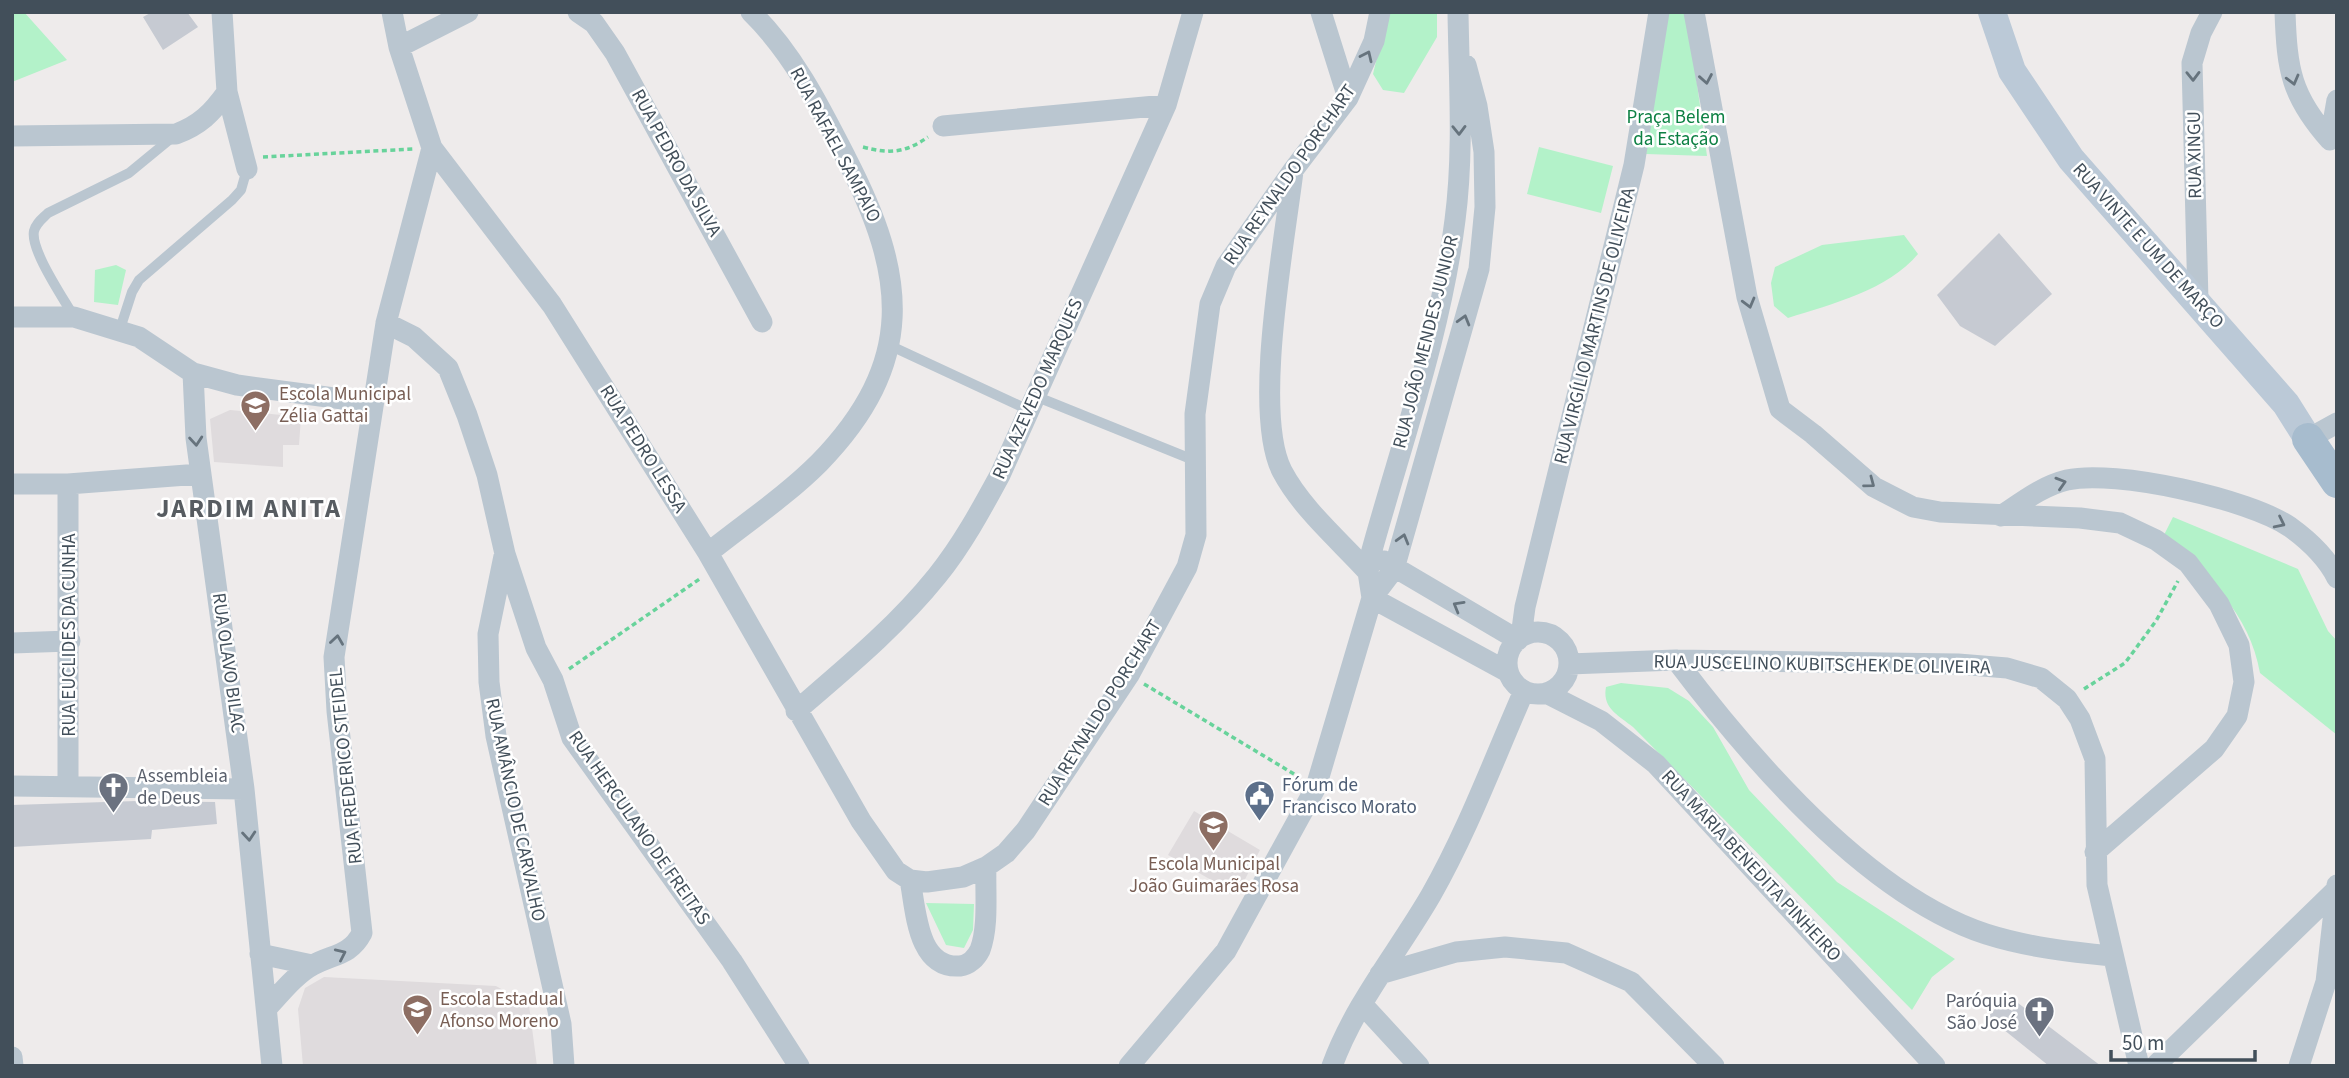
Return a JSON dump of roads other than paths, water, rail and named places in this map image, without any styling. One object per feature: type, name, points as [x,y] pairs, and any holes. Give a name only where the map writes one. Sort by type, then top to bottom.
[{"type":"main road","name":"RUA VINTE E UM DE MARÇO","points":[[1992,12],[2012,71],[2033,107],[2071,159],[2286,404],[2308,439]]},
{"type":"main road","points":[[2308,439],[2337,482]]},
{"type":"street","points":[[222,12],[227,92],[246,163]]},
{"type":"street","name":"RUA PEDRO LESSA","points":[[392,12],[399,47],[432,148],[552,305],[712,560],[861,821],[895,871],[910,880]]},
{"type":"street","points":[[399,47],[468,12]]},
{"type":"street","name":"RUA PEDRO DA SILVA","points":[[578,12],[594,23],[615,52],[762,321]]},
{"type":"street","name":"RUA RAFAEL SAMPAIO","points":[[712,560],[818,464],[846,432],[869,398],[891,346],[893,309],[879,229],[835,136],[806,84],[772,33],[751,12]]},
{"type":"street","name":"RUA AZEVEDO MARQUES","points":[[796,711],[888,631],[938,575],[977,517],[1032,403],[1166,105],[1193,12]]},
{"type":"street","points":[[1321,12],[1348,98]]},
{"type":"street","name":"RUA REYNALDO PORCHART","points":[[910,880],[927,882],[963,877],[986,867],[1006,853],[1026,830],[1129,675],[1187,567],[1196,535],[1196,401],[1210,304],[1226,266],[1348,98],[1374,41],[1380,12]]},
{"type":"street","points":[[1458,12],[1458,37]]},
{"type":"street","name":"RUA VIRGÍLIO MARTINS DE OLIVEIRA","points":[[1520,639],[1525,607],[1634,164],[1659,12]]},
{"type":"street","points":[[1694,12],[1747,297],[1780,409],[1813,433],[1874,487],[1913,507],[1940,512],[2001,516],[2080,517],[2120,523],[2156,540],[2188,563],[2219,604],[2239,645],[2244,682],[2237,716],[2214,749],[2095,852]]},
{"type":"street","name":"RUA XINGU","points":[[2198,301],[2192,63],[2201,33],[2212,12]]},
{"type":"street","points":[[2285,12],[2287,57],[2296,91],[2307,114],[2334,141]]},
{"type":"street","name":"RUA JOÃO MENDES JUNIOR","points":[[1129,1066],[1226,951],[1316,787],[1343,705],[1372,598],[1370,561],[1434,327],[1455,220],[1459,149],[1458,37]]},
{"type":"street","name":"RUA JOÃO MENDES JUNIOR","points":[[1372,598],[1394,569],[1479,269],[1485,206],[1484,152],[1477,106],[1458,37]]},
{"type":"street","points":[[12,136],[176,134],[194,127],[213,113],[227,92]]},
{"type":"street","points":[[2334,141],[2337,100]]},
{"type":"street","points":[[943,125],[1166,105]]},
{"type":"street","name":"RUA FREDERICO STEIDEL","points":[[268,1007],[312,965],[347,953],[356,946],[362,933],[337,711],[334,657],[386,323],[432,148]]},
{"type":"street","points":[[1294,169],[1270,371],[1271,440],[1282,470],[1300,499],[1370,561],[1394,569],[1520,639]]},
{"type":"street","points":[[12,317],[75,317],[120,328],[139,337],[193,373],[237,385],[372,403]]},
{"type":"street","name":"RUA HERCULANO DE FREITAS","points":[[386,323],[414,337],[447,369],[467,415],[487,475],[505,554],[536,648],[553,680],[572,738],[732,961],[799,1066]]},
{"type":"street","name":"RUA OLAVO BILAC","points":[[193,373],[200,474],[244,789],[272,1066]]},
{"type":"street","points":[[2308,439],[2337,423]]},
{"type":"street","points":[[12,484],[68,484],[200,474]]},
{"type":"street","points":[[2001,516],[2038,491],[2068,480],[2121,478],[2246,508],[2288,526],[2311,545],[2337,578]]},
{"type":"street","name":"RUA EUCLIDES DA CUNHA","points":[[68,484],[68,787]]},
{"type":"street","name":"RUA AMÂNCIO DE CARVALHO","points":[[505,554],[488,634],[489,682],[496,736],[558,1012],[564,1066]]},
{"type":"street","points":[[1372,598],[1508,672]]},
{"type":"street","points":[[1539,632],[1557,639],[1567,654],[1569,664],[1562,683],[1546,693],[1524,691],[1515,685],[1508,672],[1508,657],[1520,639],[1539,632]]},
{"type":"street","points":[[12,643],[70,641]]},
{"type":"street","points":[[1676,660],[1722,721],[1789,796],[1886,880],[1950,920],[1986,934],[2022,944],[2112,956]]},
{"type":"street","name":"RUA JUSCELINO KUBITSCHEK DE OLIVEIRA","points":[[1569,664],[1676,660],[1958,664],[2007,668],[2041,678],[2067,699],[2080,719],[2095,759],[2097,885],[2139,1066]]},
{"type":"street","points":[[1332,1066],[1362,1004],[1431,896],[1465,828],[1524,691]]},
{"type":"street","name":"RUA MARIA BENEDITA PINHEIRO","points":[[1546,693],[1601,721],[1656,764],[1936,1066]]},
{"type":"street","points":[[12,786],[244,789]]},
{"type":"street","points":[[910,880],[921,938],[931,956],[942,963],[961,966],[974,960],[981,948],[986,867]]},
{"type":"street","points":[[2155,1066],[2336,888]]},
{"type":"street","points":[[2299,1066],[2326,982],[2336,888]]},
{"type":"street","points":[[1380,974],[1456,952],[1505,947],[1566,953],[1631,982],[1714,1066]]},
{"type":"street","points":[[260,954],[312,965]]},
{"type":"street","points":[[1362,1004],[1419,1066]]},
{"type":"street","points":[[12,1057],[13,1066]]},
{"type":"lane","points":[[75,317],[36,249],[33,234],[37,224],[48,213],[129,173],[176,134]]},
{"type":"lane","points":[[120,328],[139,279],[241,191],[246,163]]},
{"type":"lane","points":[[891,346],[1032,403],[1196,461]]},
{"type":"place","name":"Escola Municipal Zélia Gattai","points":[[256,432]]},
{"type":"place","name":"Assembleia de Deus","points":[[114,814]]},
{"type":"place","name":"Fórum de Francisco Morato","points":[[1259,823]]},
{"type":"place","name":"Escola Municipal João Guimarães Rosa","points":[[1214,852]]},
{"type":"place","name":"Escola Estadual Afonso Moreno","points":[[417,1037]]},
{"type":"place","name":"Paróquia São José","points":[[2040,1039]]},
{"type":"district","name":"JARDIM ANITA","points":[[249,508]]},
{"type":"park label","name":"Praça Belem da Estação","points":[[1676,128]]}]
